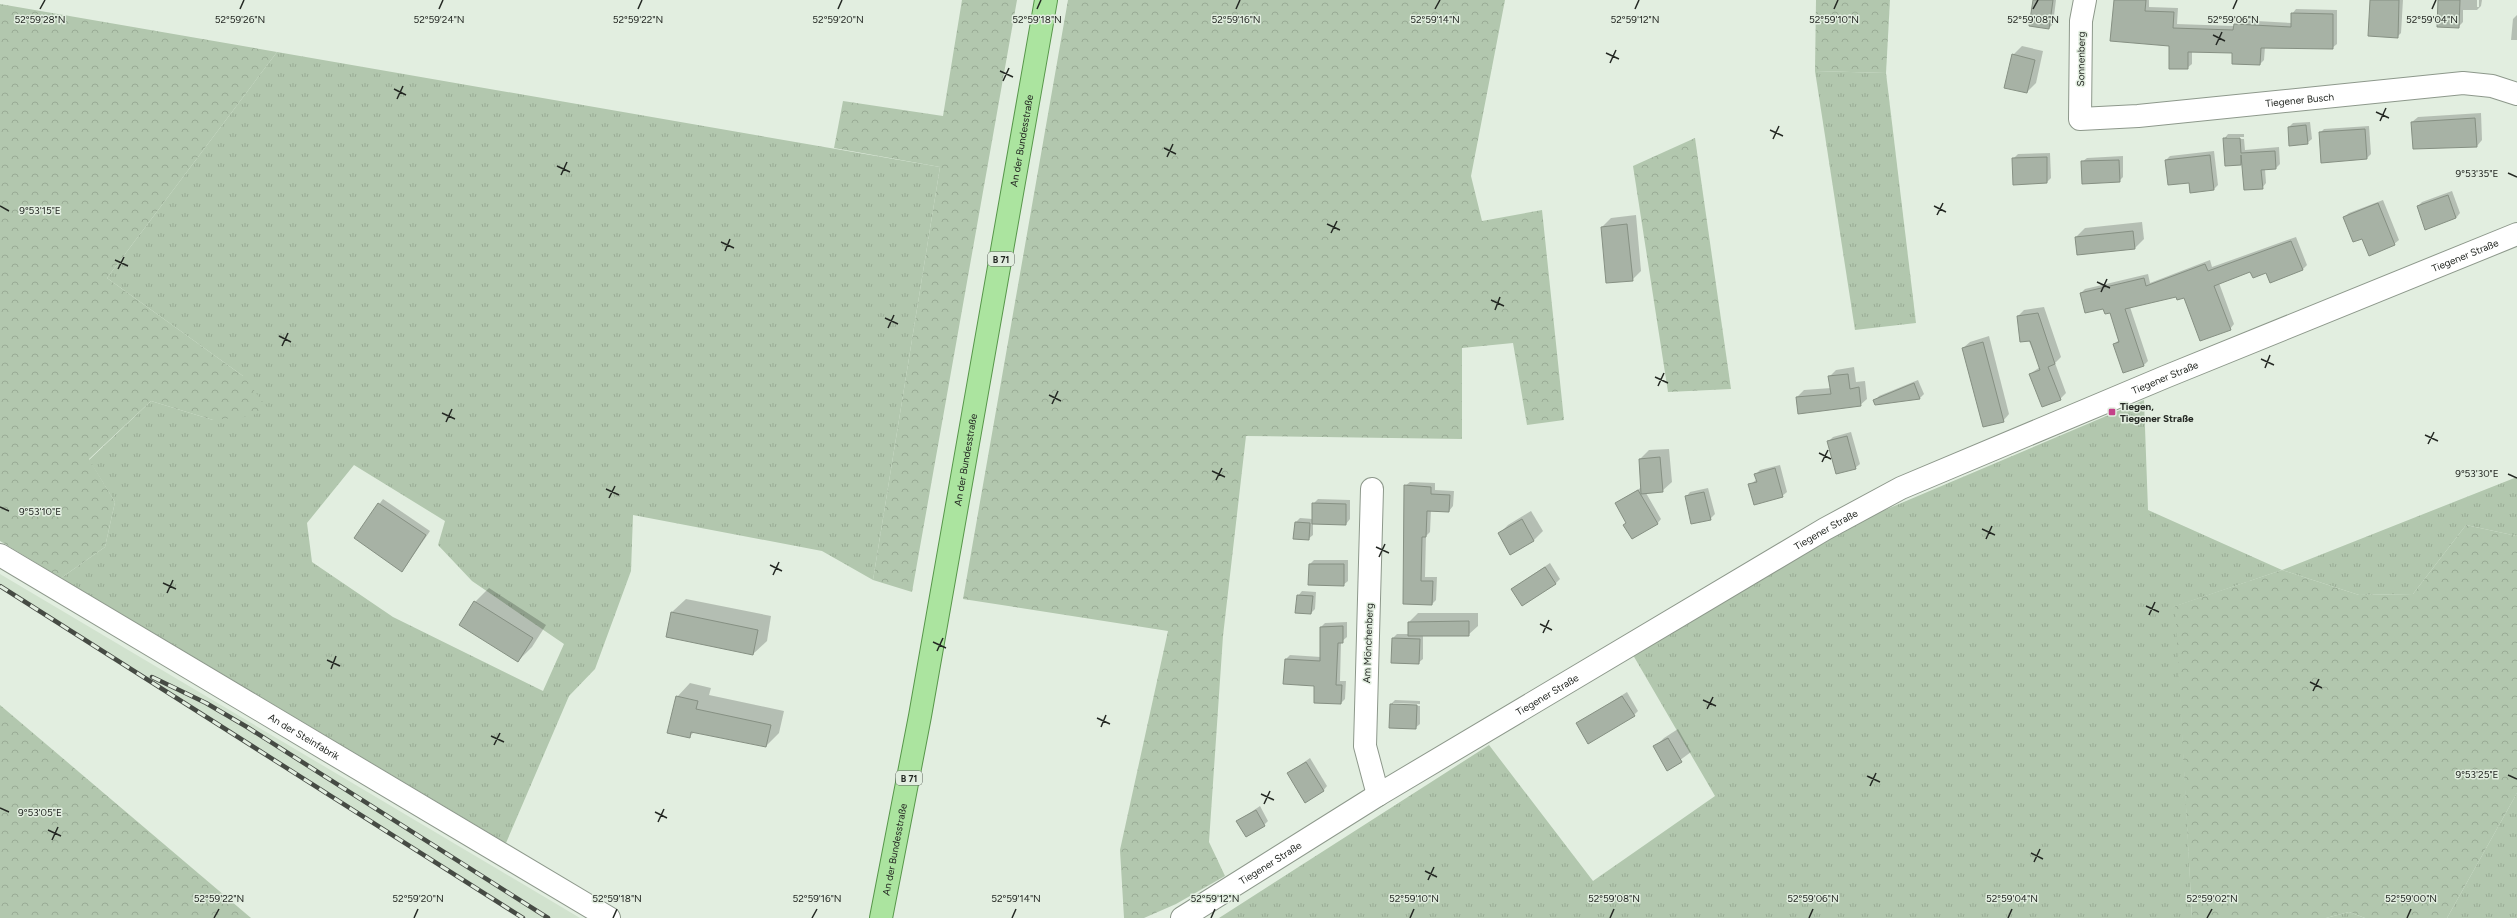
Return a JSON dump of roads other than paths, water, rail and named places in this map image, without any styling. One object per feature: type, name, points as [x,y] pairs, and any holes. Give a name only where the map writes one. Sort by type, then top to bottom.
[{"type":"main road","name":"An der Bundesstraße","points":[[881,918],[920,716],[1046,0]]},
{"type":"street","name":"Sonnenberg","points":[[2080,119],[2081,21],[2085,0]]},
{"type":"street","name":"Tiegener Busch","points":[[2080,119],[2138,116],[2463,83],[2492,86],[2517,94]]},
{"type":"street","name":"Tiegener Straße","points":[[1182,918],[1378,795],[1818,533],[1901,488],[2165,377],[2517,234]]},
{"type":"street","name":"Am Mönchenberg","points":[[1372,489],[1365,746],[1378,795]]},
{"type":"street","name":"An der Steinfabrik","points":[[0,555],[609,918]]},
{"type":"railway","points":[[0,586],[523,918]]},
{"type":"railway","points":[[152,677],[206,703],[247,727],[548,918]]},
{"type":"place","name":"Tiegen, Tiegener Straße","points":[[2112,412]]}]
